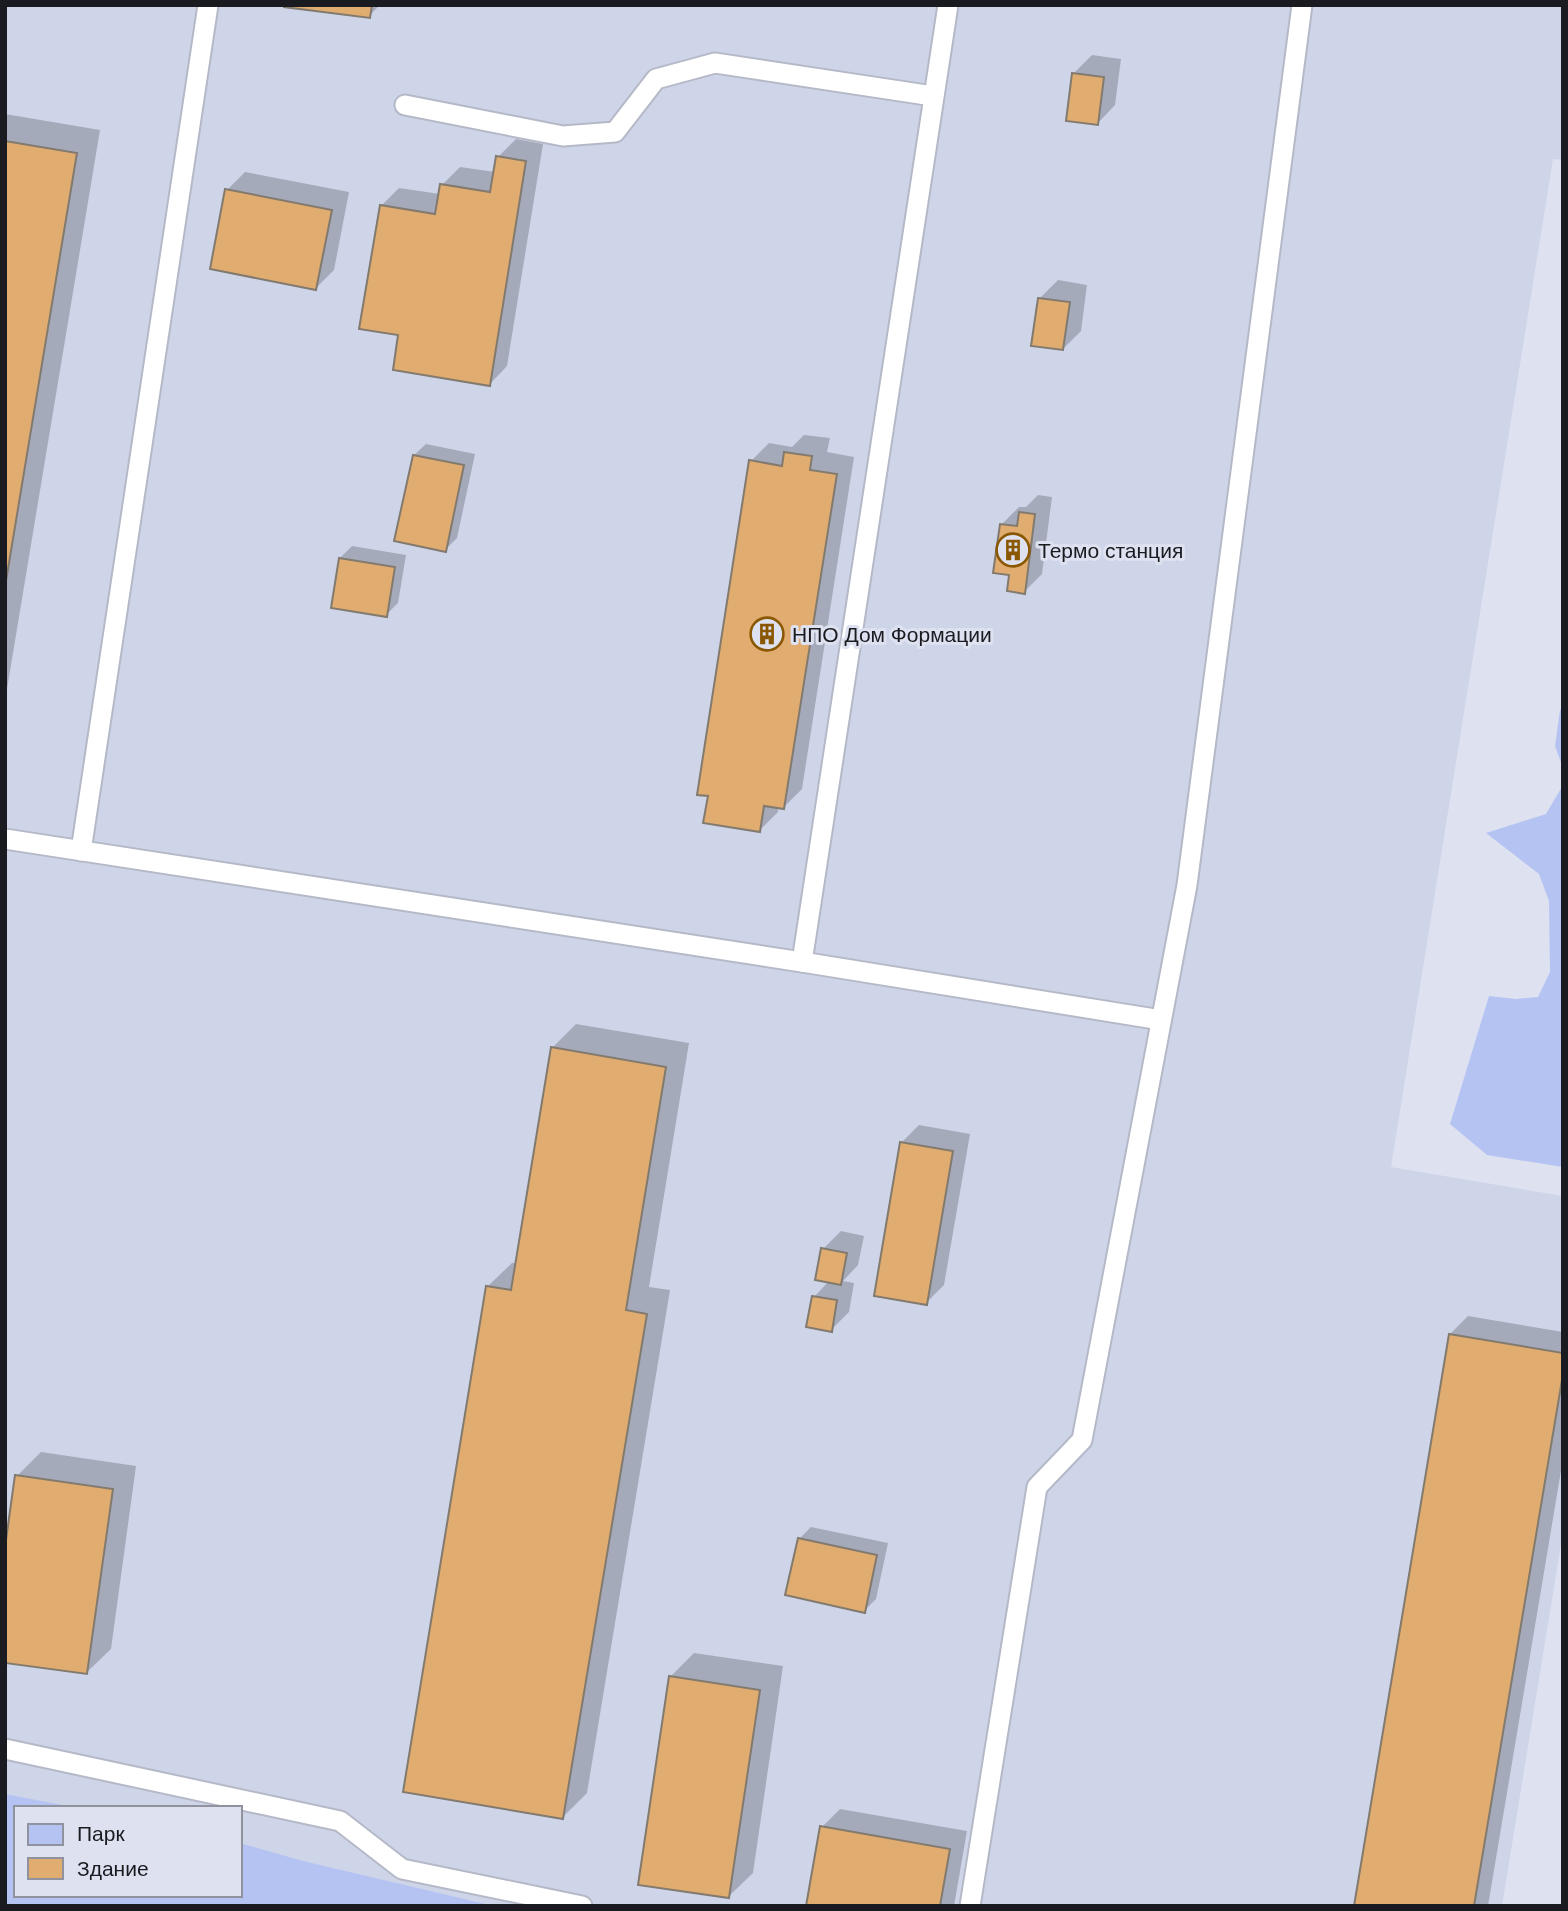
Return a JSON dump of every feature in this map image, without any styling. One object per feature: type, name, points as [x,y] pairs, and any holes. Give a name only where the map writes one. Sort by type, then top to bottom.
[{"type":"lane","points":[[81,851],[208,5]]},
{"type":"lane","points":[[802,962],[948,5]]},
{"type":"lane","points":[[970,1906],[1037,1487],[1082,1440],[1187,885],[1302,5]]},
{"type":"lane","points":[[405,105],[564,136],[615,132],[656,79],[715,63],[933,96]]},
{"type":"lane","points":[[5,839],[1161,1020]]},
{"type":"lane","points":[[5,1749],[340,1821],[402,1869],[582,1906]]},
{"type":"shaded area","points":[[5,5],[1563,5],[1563,160],[1553,159],[1391,1167],[1563,1196],[1563,1532],[1502,1906],[5,1906]]},
{"type":"green space","points":[[1563,709],[1563,768],[1555,746],[1560,710]]},
{"type":"green space","points":[[1563,785],[1563,1167],[1487,1155],[1450,1124],[1489,996],[1516,999],[1538,997],[1550,972],[1549,901],[1539,874],[1486,833],[1546,814]]},
{"type":"green space","points":[[5,1794],[68,1806],[14,1806],[14,1897],[242,1897],[242,1844],[303,1861],[494,1906],[5,1906]]},
{"type":"building","points":[[284,5],[372,5],[370,18]]},
{"type":"building","points":[[1072,73],[1104,77],[1098,125],[1066,121]]},
{"type":"building","points":[[5,141],[77,153],[5,587]]},
{"type":"building","points":[[496,156],[526,161],[490,386],[393,370],[398,335],[359,329],[380,205],[435,214],[440,184],[490,192]]},
{"type":"building","points":[[225,189],[332,210],[316,290],[210,269]]},
{"type":"building","points":[[1038,298],[1070,302],[1063,350],[1031,346]]},
{"type":"building","name":"НПО Дом Формации","points":[[784,452],[812,456],[810,470],[837,474],[784,809],[764,806],[760,832],[703,823],[708,796],[697,795],[749,460],[782,466]]},
{"type":"building","points":[[413,455],[464,465],[446,552],[394,541]]},
{"type":"building","name":"Термо станция","points":[[1019,512],[1035,514],[1025,594],[1007,591],[1009,575],[993,573],[1000,524],[1017,526]]},
{"type":"building","points":[[339,558],[395,567],[387,617],[331,608]]},
{"type":"building","points":[[551,1047],[666,1067],[626,1310],[647,1314],[563,1819],[403,1792],[486,1286],[511,1290]]},
{"type":"building","points":[[900,1142],[953,1151],[927,1305],[874,1296]]},
{"type":"building","points":[[821,1248],[847,1253],[841,1285],[815,1280]]},
{"type":"building","points":[[812,1296],[837,1300],[832,1332],[806,1327]]},
{"type":"building","points":[[1449,1334],[1563,1353],[1563,1374],[1474,1906],[1354,1906]]},
{"type":"building","points":[[15,1475],[113,1489],[87,1674],[5,1663],[5,1547]]},
{"type":"building","points":[[798,1538],[877,1555],[865,1613],[785,1595]]},
{"type":"building","points":[[669,1676],[760,1690],[729,1898],[638,1885]]},
{"type":"building","points":[[820,1826],[950,1849],[940,1906],[806,1906]]},
{"type":"place","name":"Термо станция","points":[[1013,550]]},
{"type":"place","name":"НПО Дом Формации","points":[[767,634]]}]
